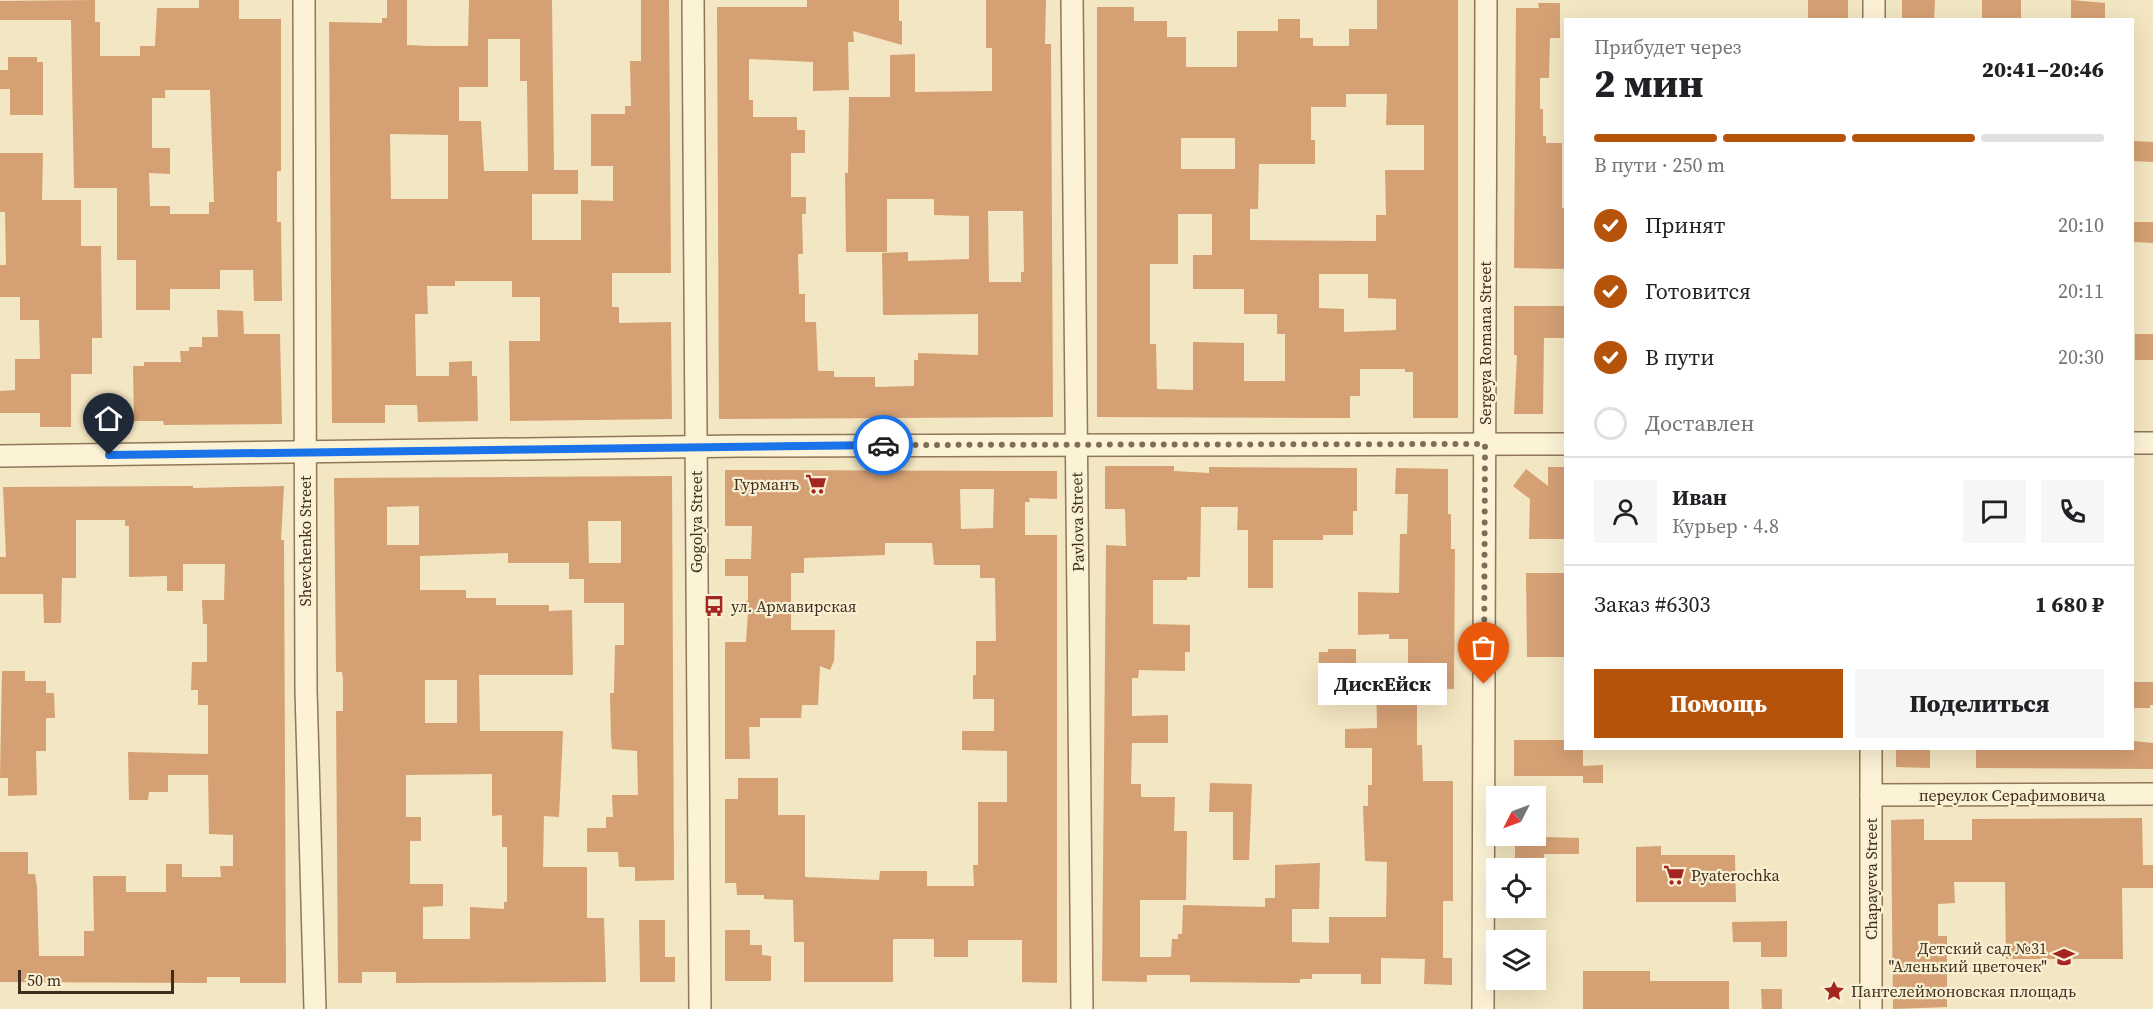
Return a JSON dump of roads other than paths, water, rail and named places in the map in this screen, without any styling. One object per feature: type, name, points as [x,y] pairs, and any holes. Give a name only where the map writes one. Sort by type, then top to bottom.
[{"type":"street","name":"Shevchenko Street","points":[[304,0],[306,690],[315,1009]]},
{"type":"street","name":"Gogolya Street","points":[[693,0],[700,1009]]},
{"type":"street","name":"Pavlova Street","points":[[1072,0],[1082,1009]]},
{"type":"street","name":"Sergeya Romana Street","points":[[1483,1009],[1486,0]]},
{"type":"street","points":[[1874,18],[1875,0]]},
{"type":"street","points":[[2134,443],[2153,443]]},
{"type":"street","points":[[0,456],[1076,444],[1564,444]]},
{"type":"street","name":"Chapayeva Street","points":[[1871,750],[1871,1009]]},
{"type":"street","name":"переулок Серафимовича","points":[[1871,795],[2153,794]]},
{"type":"place","name":"Гурманъ","points":[[816,484]]},
{"type":"place","name":"ул. Армавирская","points":[[714,606]]},
{"type":"place","name":"ДискЕйск","points":[[1484,684]]},
{"type":"place","name":"Pyaterochka","points":[[1674,875]]},
{"type":"place","name":"Детский сад №31 \"Аленький цветочек\"","points":[[2064,957]]},
{"type":"place","name":"Пантелеймоновская площадь","points":[[1834,991]]}]
